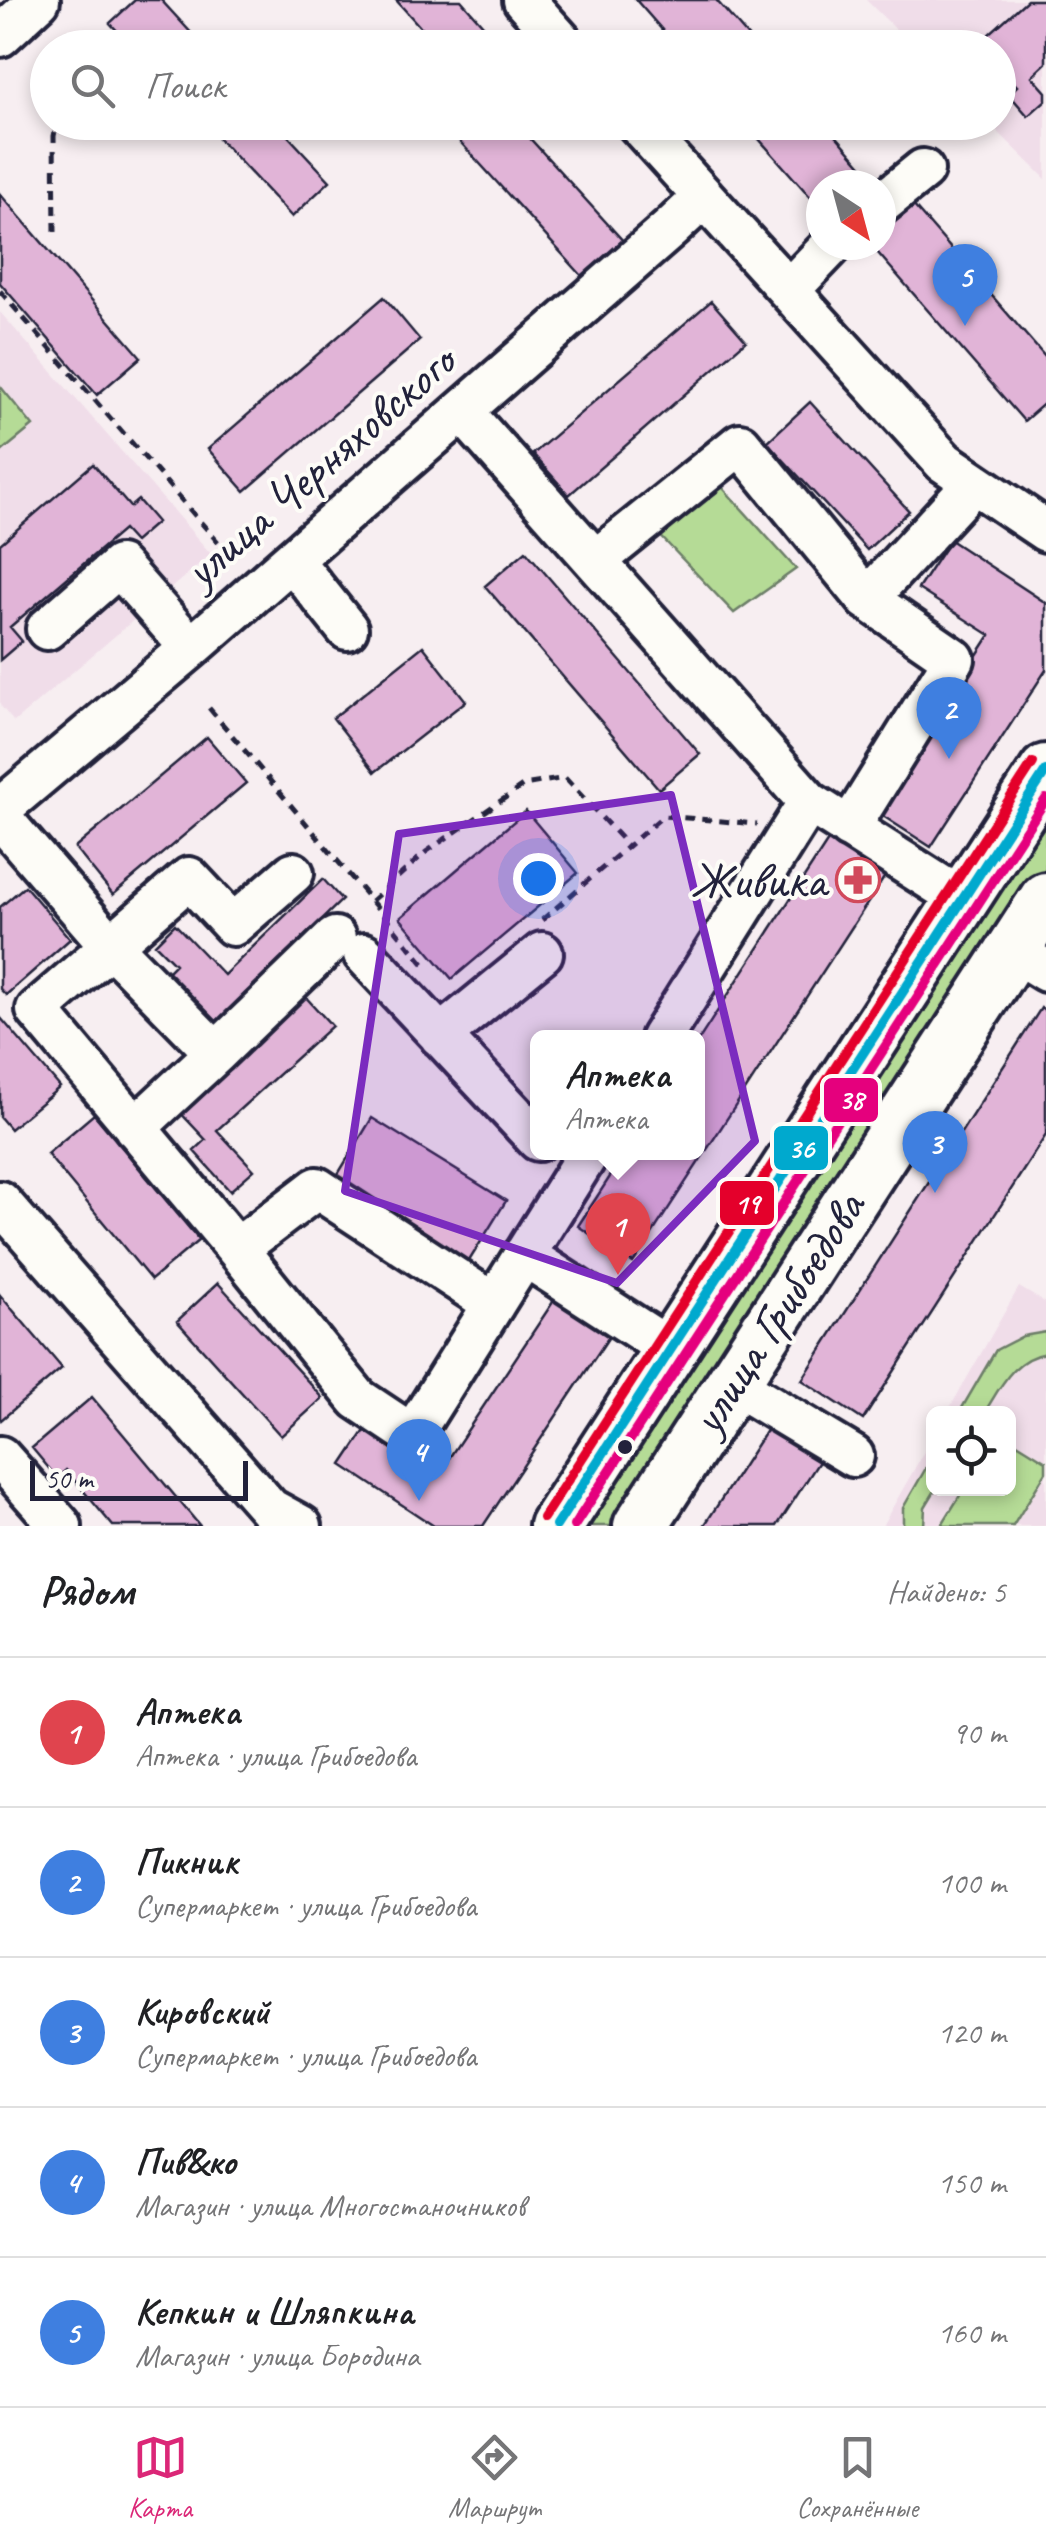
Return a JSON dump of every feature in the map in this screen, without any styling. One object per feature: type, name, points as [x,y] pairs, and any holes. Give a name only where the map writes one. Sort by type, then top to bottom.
[{"type":"main road","name":"улица Грибоедова","points":[[556,1526],[1046,771]]},
{"type":"main road","name":"улица Грибоедова","points":[[640,1526],[732,1384],[1029,960],[1046,899]]},
{"type":"street","points":[[0,36],[39,0]]},
{"type":"street","points":[[524,0],[550,30]]},
{"type":"street","points":[[652,140],[944,462],[1046,531]]},
{"type":"street","points":[[896,192],[923,170]]},
{"type":"street","name":"улица Черняховского","points":[[0,813],[704,197]]},
{"type":"street","points":[[789,290],[818,260]]},
{"type":"street","points":[[462,411],[595,561],[802,814],[849,828],[963,900]]},
{"type":"street","points":[[595,561],[740,444],[867,599],[954,659],[849,828]]},
{"type":"street","points":[[867,599],[974,484]]},
{"type":"street","points":[[292,560],[347,629]]},
{"type":"street","points":[[47,629],[120,566],[191,648]]},
{"type":"street","points":[[0,813],[111,946],[216,1054]]},
{"type":"street","points":[[666,1030],[802,814]]},
{"type":"street","points":[[293,873],[233,925],[188,878],[37,1010],[358,1399],[412,1435],[524,1255],[571,1161]]},
{"type":"street","points":[[440,1036],[541,937]]},
{"type":"street","points":[[135,1128],[216,1054],[350,946],[530,1132]]},
{"type":"street","points":[[238,1250],[316,1188],[494,1304]]},
{"type":"street","points":[[0,1202],[274,1520]]},
{"type":"street","points":[[524,1255],[671,1350]]},
{"type":"street","points":[[732,1384],[853,1456]]},
{"type":"street","points":[[0,1457],[61,1526]]},
{"type":"path","points":[[54,140],[55,232]]},
{"type":"path","points":[[0,291],[218,542]]},
{"type":"path","points":[[209,708],[429,970]]},
{"type":"path","points":[[371,902],[426,852],[524,784],[565,778],[628,846]]},
{"type":"path","points":[[541,937],[628,846],[663,816],[802,814]]},
{"type":"highlighted area","points":[[671,795],[755,1141],[617,1283],[345,1191],[399,834]]},
{"type":"shaded area","points":[[866,0],[1046,0],[1046,179],[1006,140],[1016,140],[1016,30],[897,30]]},
{"type":"shaded area","points":[[0,312],[211,554],[14,722],[0,705]]},
{"type":"shaded area","points":[[1019,1287],[1046,1303],[1046,1526],[882,1526],[926,1448],[926,1496],[1016,1496],[1016,1406],[951,1406]]},
{"type":"green space","points":[[0,386],[33,426],[0,453]]},
{"type":"green space","points":[[713,477],[796,569],[734,613],[649,524]]},
{"type":"green space","points":[[1046,789],[1046,874],[624,1526],[568,1526]]},
{"type":"green space","points":[[1046,1332],[1046,1353],[1016,1368],[988,1406],[963,1406],[996,1350],[1023,1336]]},
{"type":"green space","points":[[1016,1442],[1046,1461],[1046,1472],[1013,1526],[941,1526],[960,1496],[1016,1496]]},
{"type":"green space","points":[[926,1468],[926,1496],[932,1496],[925,1507],[924,1526],[903,1526],[903,1508]]},
{"type":"building","points":[[135,0],[161,0],[188,30],[116,30],[110,23]]},
{"type":"building","points":[[396,0],[461,0],[487,30],[423,30]]},
{"type":"building","points":[[636,0],[716,0],[742,30],[662,30]]},
{"type":"building","points":[[1027,0],[1046,0],[1046,63],[1032,76],[1046,92],[1046,100],[1028,116],[1016,102],[1016,30],[994,30]]},
{"type":"building","points":[[220,140],[292,140],[330,181],[292,217]]},
{"type":"building","points":[[458,140],[531,140],[624,242],[584,278]]},
{"type":"building","points":[[760,140],[840,140],[866,170],[806,170],[806,192]]},
{"type":"building","points":[[0,194],[141,357],[97,395],[0,283]]},
{"type":"building","points":[[913,205],[1046,358],[1046,402],[1024,421],[884,260],[896,260],[896,220]]},
{"type":"building","points":[[384,297],[420,340],[245,491],[208,449]]},
{"type":"building","points":[[711,301],[746,341],[569,495],[533,454]]},
{"type":"building","points":[[810,402],[909,511],[867,550],[767,442]]},
{"type":"building","points":[[93,464],[130,507],[138,500],[157,522],[134,542],[123,530],[10,627],[22,641],[0,660],[0,544]]},
{"type":"building","points":[[950,540],[1046,603],[1046,670],[931,847],[875,811],[990,635],[918,589]]},
{"type":"building","points":[[526,551],[700,754],[659,789],[485,586]]},
{"type":"building","points":[[423,646],[466,701],[375,772],[333,718]]},
{"type":"building","points":[[207,737],[246,783],[113,895],[75,848]]},
{"type":"building","points":[[526,811],[578,873],[452,979],[400,918]]},
{"type":"building","points":[[837,827],[893,864],[705,1153],[705,1030]]},
{"type":"building","points":[[323,879],[342,900],[211,1027],[189,1004],[194,999],[167,972],[175,964],[155,944],[175,924],[224,975]]},
{"type":"building","points":[[25,886],[70,939],[6,995],[0,989],[0,907]]},
{"type":"building","points":[[302,993],[332,1026],[217,1130],[254,1170],[230,1191],[194,1151],[206,1140],[176,1108]]},
{"type":"building","points":[[1041,1008],[1046,1012],[1046,1135],[863,1420],[802,1380]]},
{"type":"building","points":[[0,1017],[60,1087],[10,1129],[0,1117]]},
{"type":"building","points":[[94,1114],[199,1240],[151,1280],[47,1154]]},
{"type":"building","points":[[372,1118],[506,1201],[469,1261],[335,1179]]},
{"type":"building","points":[[621,1160],[700,1160],[633,1263],[578,1226]]},
{"type":"building","points":[[218,1283],[323,1398],[281,1436],[177,1321]]},
{"type":"building","points":[[561,1290],[616,1326],[483,1526],[434,1526],[342,1465],[374,1417],[445,1464]]},
{"type":"building","points":[[0,1295],[62,1368],[1,1420],[0,1418]]},
{"type":"building","points":[[92,1397],[200,1526],[113,1526],[66,1470],[57,1478],[32,1448]]},
{"type":"building","points":[[772,1421],[824,1454],[777,1526],[704,1526]]},
{"type":"transit line","name":"19","points":[[543,1518],[1033,763]]},
{"type":"transit line","name":"36","points":[[556,1526],[1046,771]]},
{"type":"transit line","name":"38","points":[[574,1526],[1046,799]]},
{"type":"place","name":"Кепкин и Шляпкина","points":[[965,326]]},
{"type":"place","name":"Пикник","points":[[949,759]]},
{"type":"place","name":"Живика","points":[[858,880]]},
{"type":"place","name":"Кировский","points":[[935,1193]]},
{"type":"place","name":"Аптека","points":[[618,1275]]},
{"type":"place","name":"Пив&ко","points":[[419,1501]]}]
